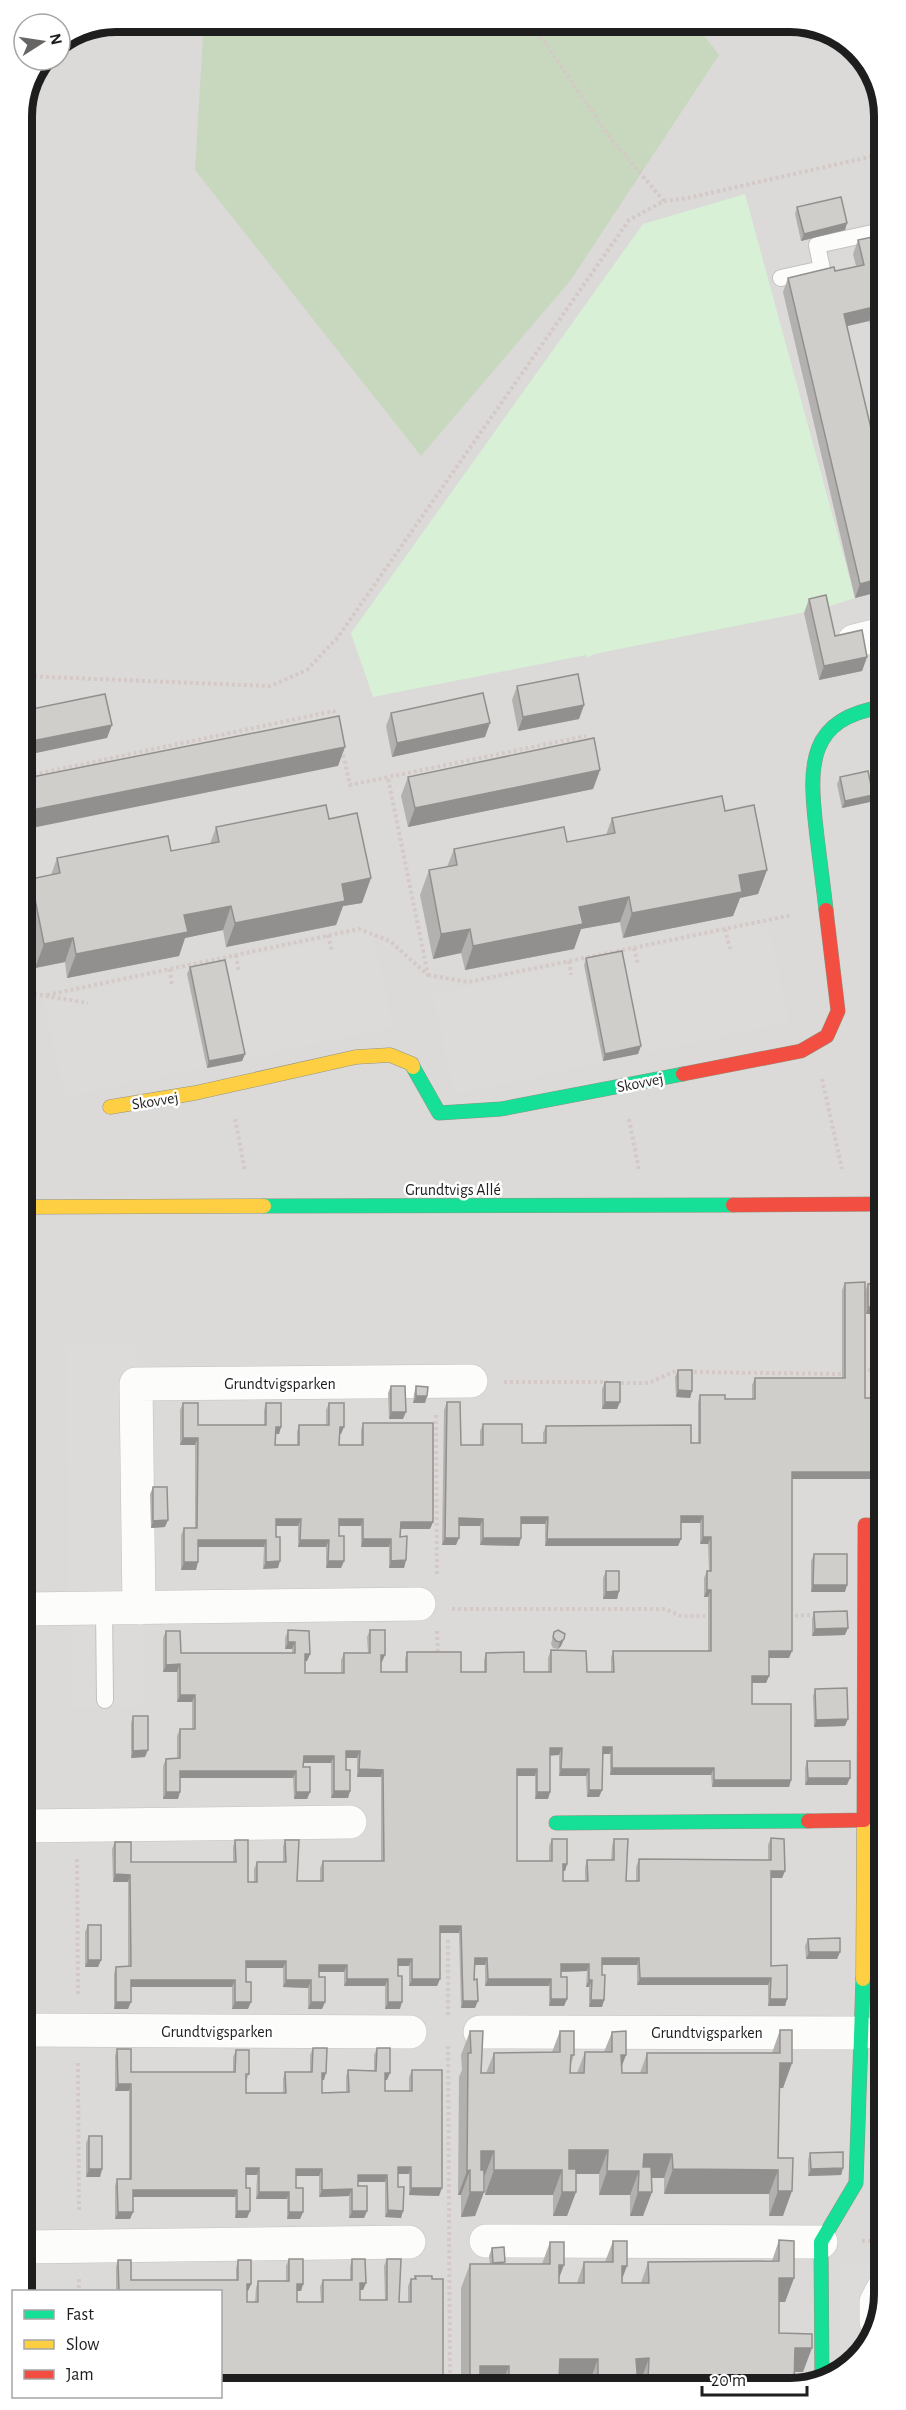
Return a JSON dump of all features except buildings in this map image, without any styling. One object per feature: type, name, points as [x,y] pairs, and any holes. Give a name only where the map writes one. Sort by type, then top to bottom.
[{"type":"street","name":"Skovvej","points":[[110,1107],[228,1086],[356,1057],[390,1055],[412,1064],[439,1113],[501,1109],[801,1051],[827,1036],[838,1011],[811,785],[816,748],[837,724],[874,708]]},
{"type":"street","name":"Grundtvigs Allé","points":[[32,1212],[252,1207],[874,1204]]},
{"type":"street","name":"Grundtvigsparken","points":[[139,1608],[136,1384],[471,1381]]},
{"type":"street","points":[[822,2372],[822,2242],[856,2183],[862,2033],[865,1525],[874,1525]]},
{"type":"street","points":[[32,1609],[428,1606]]},
{"type":"street","points":[[556,1823],[864,1820]]},
{"type":"street","points":[[32,1826],[350,1822]]},
{"type":"street","name":"Grundtvigsparken","points":[[32,2030],[410,2032]]},
{"type":"street","name":"Grundtvigsparken","points":[[480,2032],[862,2033]]},
{"type":"street","points":[[486,2241],[822,2242]]},
{"type":"street","points":[[32,2247],[410,2242]]},
{"type":"lane","points":[[781,279],[822,269],[817,245],[874,233]]},
{"type":"lane","points":[[104,1608],[105,1700]]},
{"type":"lane","points":[[864,1820],[874,1820]]},
{"type":"path","points":[[538,32],[611,139],[664,201]]},
{"type":"path","points":[[32,676],[270,686],[307,669],[339,638],[629,220],[664,201],[688,198],[874,156]]},
{"type":"path","points":[[32,775],[334,711],[338,732]]},
{"type":"path","points":[[341,743],[350,785],[586,736]]},
{"type":"path","points":[[388,778],[428,975]]},
{"type":"path","points":[[47,996],[359,929],[390,941],[428,975],[468,982],[826,908]]},
{"type":"path","points":[[725,929],[730,949]]},
{"type":"path","points":[[328,935],[332,951]]},
{"type":"path","points":[[634,948],[638,965]]},
{"type":"path","points":[[236,955],[239,972]]},
{"type":"path","points":[[568,961],[571,975]]},
{"type":"path","points":[[170,969],[172,987]]},
{"type":"path","points":[[32,994],[88,1003]]},
{"type":"path","points":[[814,1044],[850,1204]]},
{"type":"path","points":[[228,1086],[252,1207]]},
{"type":"path","points":[[623,1086],[646,1205]]},
{"type":"path","points":[[862,1372],[874,1369]]},
{"type":"path","points":[[471,1381],[648,1383],[673,1372],[842,1374]]},
{"type":"path","points":[[436,1382],[428,1606],[438,1658]]},
{"type":"path","points":[[428,1606],[665,1609],[681,1616],[708,1616]]},
{"type":"path","points":[[448,1940],[448,2020]]},
{"type":"path","points":[[448,2043],[450,2378]]},
{"type":"path","points":[[410,2242],[486,2241]]},
{"type":"shaded area","points":[[796,32],[822,38],[846,52],[863,74],[872,94],[874,105],[874,2294],[870,2321],[857,2346],[837,2364],[812,2376],[801,2378],[222,2378],[222,2290],[32,2290],[32,110],[34,94],[44,72],[72,72],[72,44],[99,33]]},
{"type":"shaded area","points":[[768,922],[789,1022],[454,1094],[433,994]]},
{"type":"shaded area","points":[[372,930],[393,1027],[65,1097],[44,1000]]},
{"type":"shaded area","points":[[137,1344],[140,1593],[69,1593],[66,1345]]},
{"type":"shaded area","points":[[145,1617],[144,1706],[73,1709],[73,1618]]},
{"type":"shaded area","points":[[869,1872],[874,1872],[874,1970],[868,1970]]},
{"type":"shaded area","points":[[864,2070],[874,2070],[874,2168],[864,2168]]},
{"type":"shaded area","points":[[839,2263],[874,2264],[873,2311],[870,2321],[857,2346],[839,2363]]},
{"type":"green space","points":[[200,32],[701,32],[719,55],[570,281],[421,456],[195,170],[203,35]]},
{"type":"green space","points":[[745,194],[855,598],[821,609],[594,654],[588,658],[586,655],[373,697],[351,633],[643,224]]},
{"type":"traffic: fast","points":[[826,910],[814,805],[814,765],[818,748],[839,722],[858,713],[874,709]]},
{"type":"traffic: fast","points":[[413,1067],[439,1113],[501,1109],[683,1074]]},
{"type":"traffic: fast","points":[[264,1206],[733,1205]]},
{"type":"traffic: fast","points":[[556,1823],[808,1821]]},
{"type":"traffic: fast","points":[[822,2372],[821,2242],[856,2183],[863,1979]]},
{"type":"traffic: slow","points":[[110,1107],[195,1093],[356,1057],[390,1055],[412,1064],[413,1067]]},
{"type":"traffic: slow","points":[[32,1207],[264,1206]]},
{"type":"traffic: slow","points":[[863,1979],[864,1820]]},
{"type":"traffic: jam","points":[[683,1074],[801,1051],[827,1036],[838,1011],[826,910]]},
{"type":"traffic: jam","points":[[733,1205],[874,1204]]},
{"type":"traffic: jam","points":[[808,1821],[864,1820],[865,1525],[874,1525]]}]
